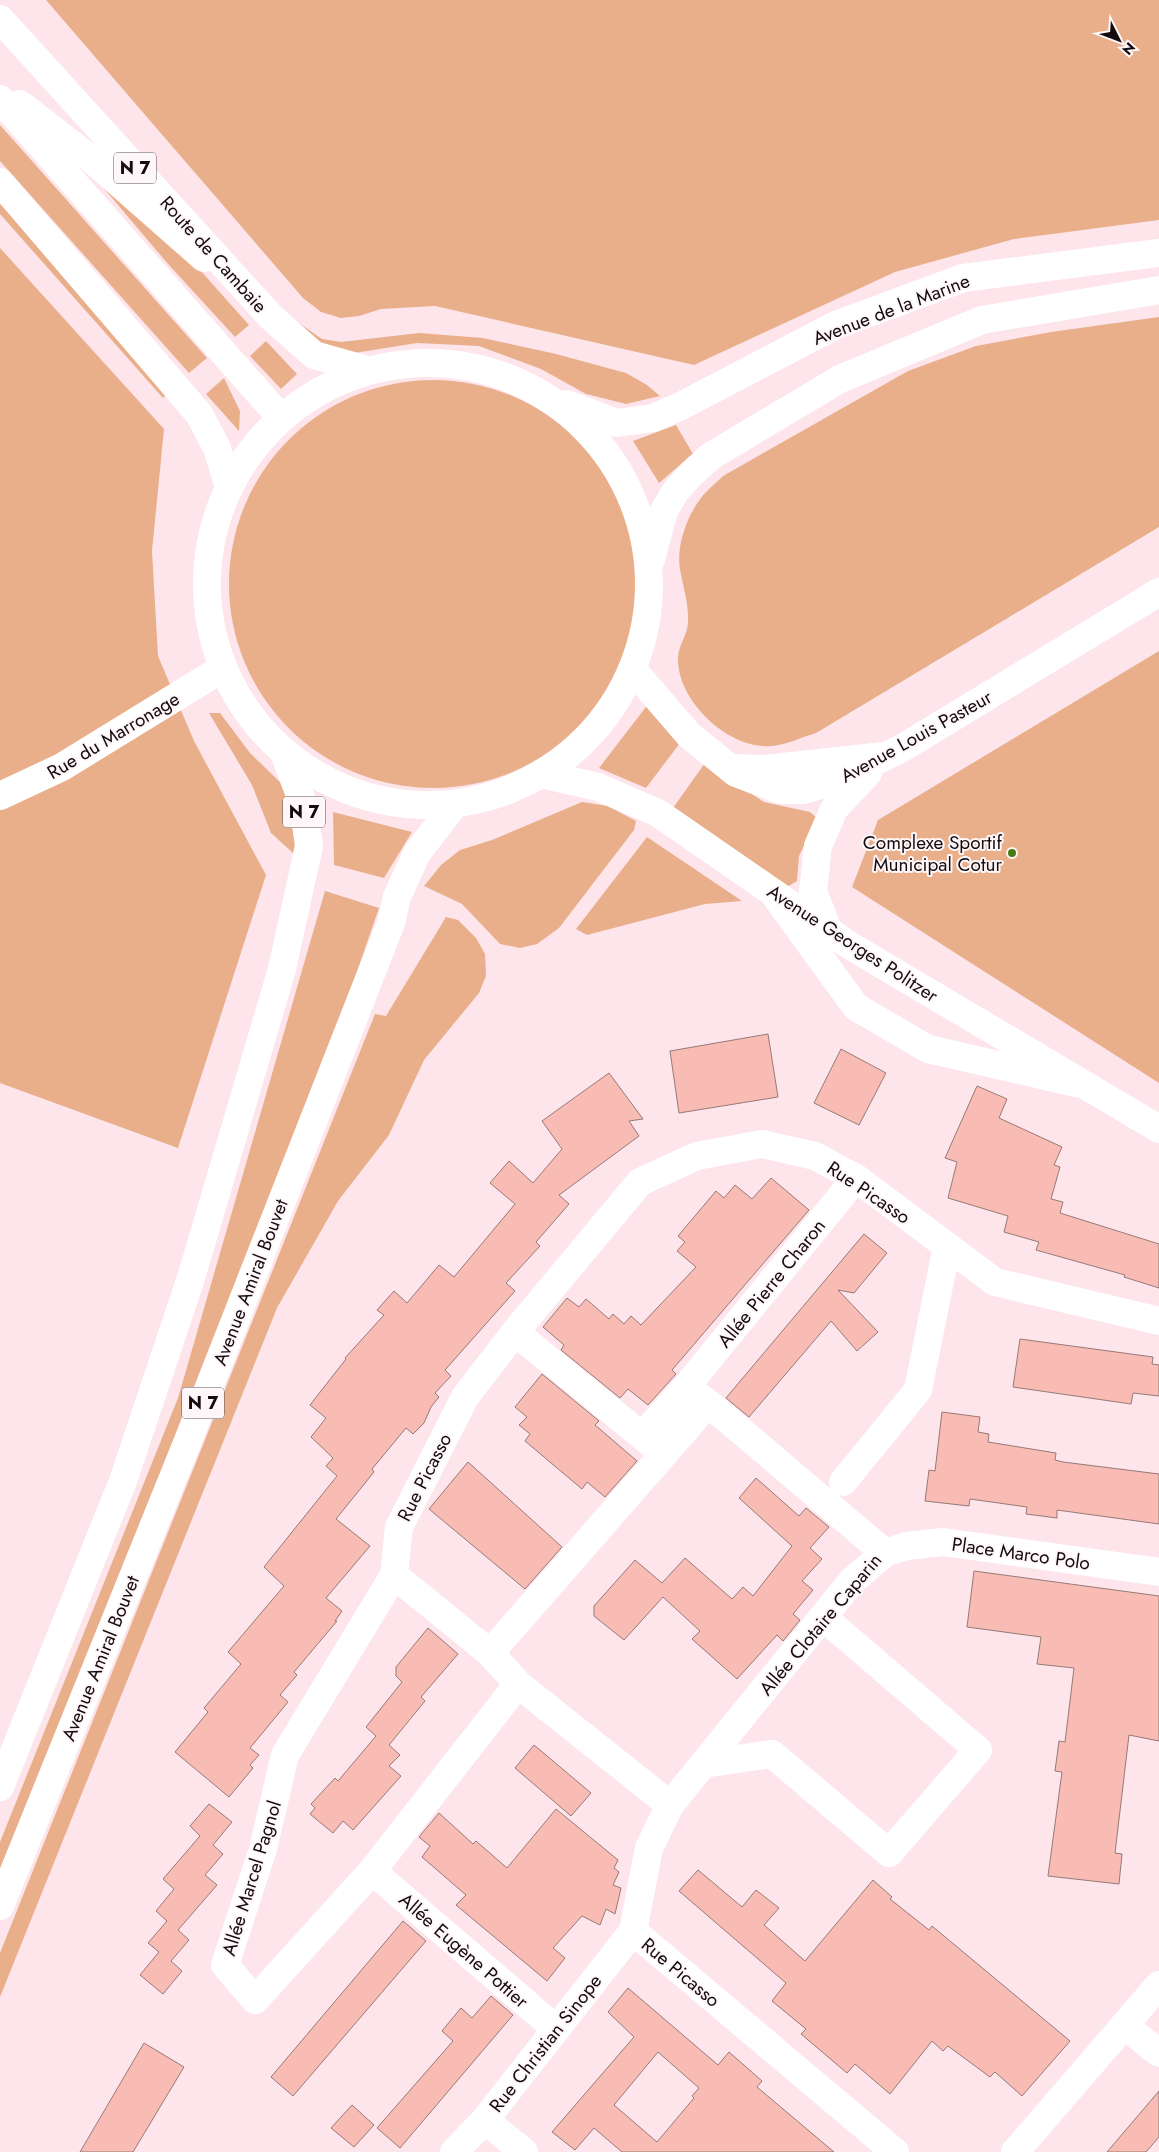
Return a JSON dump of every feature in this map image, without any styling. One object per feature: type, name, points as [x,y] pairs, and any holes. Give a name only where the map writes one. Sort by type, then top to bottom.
[{"type":"main road","name":"Route de Cambaie","points":[[0,19],[271,317],[314,354],[367,370]]},
{"type":"main road","points":[[0,88],[96,163],[271,317]]},
{"type":"main road","points":[[0,99],[281,418]]},
{"type":"main road","points":[[0,182],[199,414],[217,448],[229,487]]},
{"type":"main road","name":"Avenue de la Marine","points":[[555,400],[617,423],[653,418],[680,407],[836,326],[962,278],[1159,253]]},
{"type":"main road","points":[[650,564],[636,501],[603,444],[555,400],[496,372],[432,361],[367,370],[322,389],[281,418],[252,450],[229,487],[210,546],[208,608],[223,668],[249,715],[284,753],[314,775],[347,791],[382,801],[419,806],[455,804],[500,794],[541,774],[579,746],[604,718],[633,670],[648,618],[650,564],[664,511],[674,492],[711,456],[840,379],[982,320],[1159,290]]},
{"type":"main road","name":"Avenue Louis Pasteur","points":[[633,670],[689,735],[736,773],[780,790],[803,790],[836,781],[885,756],[1159,592]]},
{"type":"main road","name":"Rue du Marronage","points":[[0,796],[62,767],[223,668]]},
{"type":"main road","name":"N 7","points":[[0,1786],[123,1481],[191,1278],[282,969],[309,846],[303,803],[284,753]]},
{"type":"main road","points":[[828,930],[813,891],[818,846],[834,809],[885,756]]},
{"type":"main road","name":"Avenue Georges Politzer","points":[[541,774],[598,787],[658,813],[828,930],[1159,1130]]},
{"type":"main road","name":"Avenue Amiral Bouvet","points":[[0,1906],[191,1434],[387,932],[397,897],[417,853],[455,804]]},
{"type":"main road","points":[[772,892],[856,1007],[928,1049],[1086,1086]]},
{"type":"main road","name":"Rue Picasso","points":[[394,1575],[399,1527],[465,1397],[515,1332],[640,1182],[697,1156],[762,1144],[815,1156],[856,1178],[995,1282],[1159,1321]]},
{"type":"main road","name":"Allée Pierre Charon","points":[[642,1436],[686,1387],[856,1178]]},
{"type":"main road","points":[[843,1482],[918,1390],[947,1246]]},
{"type":"main road","points":[[515,1332],[664,1454]]},
{"type":"main road","name":"Allée Clotaire Caparin","points":[[670,1805],[852,1581],[885,1553],[686,1387]]},
{"type":"main road","points":[[490,1653],[708,1404]]},
{"type":"main road","name":"Place Marco Polo","points":[[885,1553],[906,1546],[943,1542],[1159,1572]]},
{"type":"main road","points":[[394,1575],[490,1653],[518,1684],[670,1805]]},
{"type":"main road","name":"Allée Marcel Pagnol","points":[[394,1575],[285,1755],[263,1849],[225,1965],[255,2000],[372,1871],[518,1684]]},
{"type":"main road","points":[[703,1764],[772,1754],[889,1853],[978,1750],[823,1617]]},
{"type":"main road","name":"Rue Picasso","points":[[670,1805],[649,1848],[633,1931],[894,2152]]},
{"type":"main road","name":"Allée Eugène Pottier","points":[[372,1871],[556,2029]]},
{"type":"main road","name":"Rue Christian Sinope","points":[[454,2152],[486,2120],[633,1931]]},
{"type":"main road","points":[[1023,2149],[1159,1984]]},
{"type":"main road","points":[[1124,2025],[1159,2053]]},
{"type":"main road","points":[[486,2120],[524,2152]]},
{"type":"shaded area","points":[[46,0],[1159,0],[1159,220],[1014,239],[895,272],[694,365],[435,306],[381,309],[359,316],[341,318],[321,312],[303,298]]},
{"type":"shaded area","points":[[0,125],[207,358],[189,373],[0,161]]},
{"type":"shaded area","points":[[90,172],[183,251],[249,325],[235,337],[168,264]]},
{"type":"shaded area","points":[[0,201],[170,391],[163,398],[0,214]]},
{"type":"shaded area","points":[[0,248],[164,429],[152,551],[158,656],[194,741],[266,875],[178,1148],[0,1083]]},
{"type":"shaded area","points":[[1159,317],[1159,527],[816,733],[788,743],[772,746],[756,745],[739,740],[723,731],[696,706],[686,690],[680,674],[678,658],[688,622],[687,602],[679,560],[681,541],[687,522],[696,505],[706,492],[723,476],[908,371],[976,346],[1051,332]]},
{"type":"shaded area","points":[[293,319],[322,339],[341,342],[419,333],[483,338],[556,354],[626,373],[647,385],[660,396],[626,404],[586,394],[541,369],[479,346],[417,343],[342,355],[317,347]]},
{"type":"shaded area","points":[[266,341],[297,374],[281,389],[250,356]]},
{"type":"shaded area","points":[[224,378],[240,411],[239,431],[206,394]]},
{"type":"shaded area","points":[[433,380],[473,384],[511,395],[546,414],[563,426],[591,454],[603,471],[622,506],[633,544],[637,584],[633,624],[622,662],[603,697],[591,714],[563,742],[546,754],[511,773],[473,784],[433,788],[393,784],[355,773],[320,754],[303,742],[275,714],[263,697],[244,662],[233,624],[229,584],[233,544],[244,506],[263,471],[275,454],[303,426],[320,414],[355,395],[393,384]]},
{"type":"shaded area","points":[[676,425],[693,454],[659,483],[633,441]]},
{"type":"shaded area","name":"Complexe Sportif Municipal Cotur","points":[[1159,651],[1159,1083],[852,887],[878,820]]},
{"type":"shaded area","points":[[649,703],[680,743],[646,788],[599,768]]},
{"type":"shaded area","points":[[209,713],[220,713],[250,753],[285,787],[297,831],[294,854],[271,833],[252,785]]},
{"type":"shaded area","points":[[705,763],[764,802],[810,812],[817,818],[799,856],[797,881],[785,888],[673,808]]},
{"type":"shaded area","points":[[582,802],[608,806],[636,821],[634,830],[559,928],[537,944],[520,948],[500,944],[462,904],[424,886],[441,865],[460,850],[492,840]]},
{"type":"shaded area","points":[[333,812],[412,832],[384,878],[334,865]]},
{"type":"shaded area","points":[[647,837],[742,901],[705,904],[587,935],[576,929]]},
{"type":"shaded area","points":[[325,891],[379,908],[326,1062],[0,1885],[0,1842],[178,1398]]},
{"type":"shaded area","points":[[446,917],[458,920],[476,938],[485,954],[486,976],[479,993],[424,1060],[389,1135],[338,1201],[277,1308],[0,1997],[0,1953],[375,1014],[386,1016]]},
{"type":"building","points":[[768,1034],[778,1097],[679,1113],[670,1051]]},
{"type":"building","points":[[841,1049],[886,1073],[859,1125],[814,1103]]},
{"type":"building","points":[[609,1073],[643,1119],[629,1121],[639,1136],[559,1195],[569,1204],[536,1242],[540,1246],[506,1283],[515,1291],[445,1370],[451,1376],[435,1393],[439,1397],[431,1407],[424,1423],[413,1434],[406,1428],[372,1469],[374,1472],[336,1519],[370,1546],[326,1598],[342,1611],[335,1621],[337,1621],[294,1672],[297,1675],[280,1695],[288,1702],[250,1748],[259,1755],[250,1765],[253,1768],[229,1797],[175,1752],[208,1712],[204,1708],[241,1664],[228,1652],[284,1586],[264,1567],[337,1476],[326,1466],[333,1458],[311,1437],[326,1418],[310,1405],[345,1358],[384,1315],[377,1310],[394,1291],[407,1303],[439,1265],[454,1277],[515,1204],[490,1183],[509,1161],[533,1183],[562,1149],[542,1121]]},
{"type":"building","points":[[977,1086],[1007,1099],[999,1118],[1062,1147],[1054,1165],[1060,1167],[1051,1199],[1063,1202],[1060,1213],[1159,1244],[1159,1288],[1124,1277],[1125,1275],[1036,1250],[1039,1242],[1004,1232],[1008,1216],[948,1198],[957,1162],[945,1158]]},
{"type":"building","points":[[771,1178],[809,1210],[672,1370],[676,1374],[648,1405],[628,1389],[620,1398],[561,1350],[564,1345],[543,1327],[567,1298],[579,1307],[586,1299],[609,1319],[613,1314],[624,1324],[631,1316],[641,1325],[696,1267],[677,1251],[685,1242],[678,1236],[716,1191],[724,1198],[735,1185],[752,1199]]},
{"type":"building","points":[[864,1234],[887,1253],[854,1293],[838,1290],[878,1332],[857,1351],[831,1321],[749,1417],[726,1398]]},
{"type":"building","points":[[1020,1339],[1153,1357],[1152,1364],[1159,1365],[1159,1396],[1133,1393],[1131,1404],[1013,1387]]},
{"type":"building","points":[[542,1374],[599,1421],[595,1425],[637,1461],[605,1497],[587,1482],[582,1489],[525,1441],[530,1434],[519,1425],[527,1417],[515,1407]]},
{"type":"building","points":[[942,1412],[980,1417],[978,1432],[989,1434],[988,1442],[1056,1453],[1055,1460],[1063,1462],[1159,1474],[1159,1524],[1057,1510],[1057,1518],[1026,1514],[1027,1507],[970,1499],[969,1506],[925,1501],[929,1470],[935,1471]]},
{"type":"building","points":[[468,1462],[562,1547],[525,1589],[429,1509]]},
{"type":"building","points":[[756,1478],[799,1516],[806,1508],[829,1527],[810,1548],[822,1559],[802,1581],[813,1590],[793,1614],[800,1620],[783,1641],[777,1635],[737,1679],[692,1639],[700,1631],[663,1597],[624,1640],[594,1616],[594,1606],[635,1560],[662,1583],[685,1558],[732,1599],[743,1587],[753,1596],[792,1546],[739,1498]]},
{"type":"building","points":[[974,1571],[1159,1596],[1159,1741],[1129,1735],[1115,1853],[1122,1854],[1119,1884],[1048,1876],[1062,1772],[1055,1771],[1059,1741],[1065,1742],[1074,1668],[1037,1664],[1041,1637],[967,1627]]},
{"type":"building","points":[[428,1628],[458,1654],[421,1697],[425,1701],[389,1745],[400,1755],[389,1766],[401,1776],[353,1830],[343,1821],[333,1833],[310,1814],[315,1808],[311,1804],[335,1778],[338,1781],[376,1736],[366,1727],[402,1682],[396,1676],[396,1667]]},
{"type":"building","points":[[534,1745],[591,1793],[571,1816],[515,1768]]},
{"type":"building","points":[[209,1804],[232,1822],[213,1845],[223,1854],[205,1875],[217,1885],[178,1930],[189,1940],[171,1961],[182,1971],[163,1994],[140,1975],[159,1952],[148,1943],[167,1921],[156,1911],[174,1889],[163,1879],[200,1836],[190,1826]]},
{"type":"building","points":[[556,1809],[618,1860],[614,1868],[619,1872],[613,1885],[621,1888],[615,1914],[606,1909],[600,1925],[582,1916],[553,1948],[565,1958],[547,1981],[456,1905],[466,1895],[422,1857],[430,1846],[419,1837],[439,1813],[473,1844],[476,1841],[507,1868]]},
{"type":"building","points":[[698,1870],[742,1907],[756,1890],[779,1908],[764,1925],[805,1961],[873,1880],[892,1897],[890,1899],[929,1930],[932,1926],[1070,2041],[1022,2096],[995,2072],[990,2077],[948,2046],[943,2051],[932,2041],[890,2094],[855,2064],[847,2073],[801,2034],[806,2029],[772,2001],[786,1983],[679,1891]]},
{"type":"building","points":[[403,1921],[426,1941],[293,2096],[271,2077]]},
{"type":"building","points":[[628,1988],[718,2065],[729,2052],[762,2081],[757,2087],[834,2152],[622,2152],[594,2128],[575,2150],[552,2132],[634,2037],[608,2012]],"holes":[[[658,2052],[699,2088],[692,2096],[694,2098],[657,2142],[614,2105]]]},
{"type":"building","points":[[491,1996],[513,2015],[400,2148],[377,2128],[453,2041],[442,2031],[461,2008],[472,2018]]},
{"type":"building","points":[[144,2043],[184,2067],[133,2152],[80,2152]]},
{"type":"building","points":[[1159,2091],[1159,2137],[1146,2152],[1107,2152]]},
{"type":"building","points":[[352,2105],[374,2125],[354,2147],[331,2128]]},
{"type":"place","name":"Complexe Sportif Municipal Cotur","points":[[1012,853]]}]
